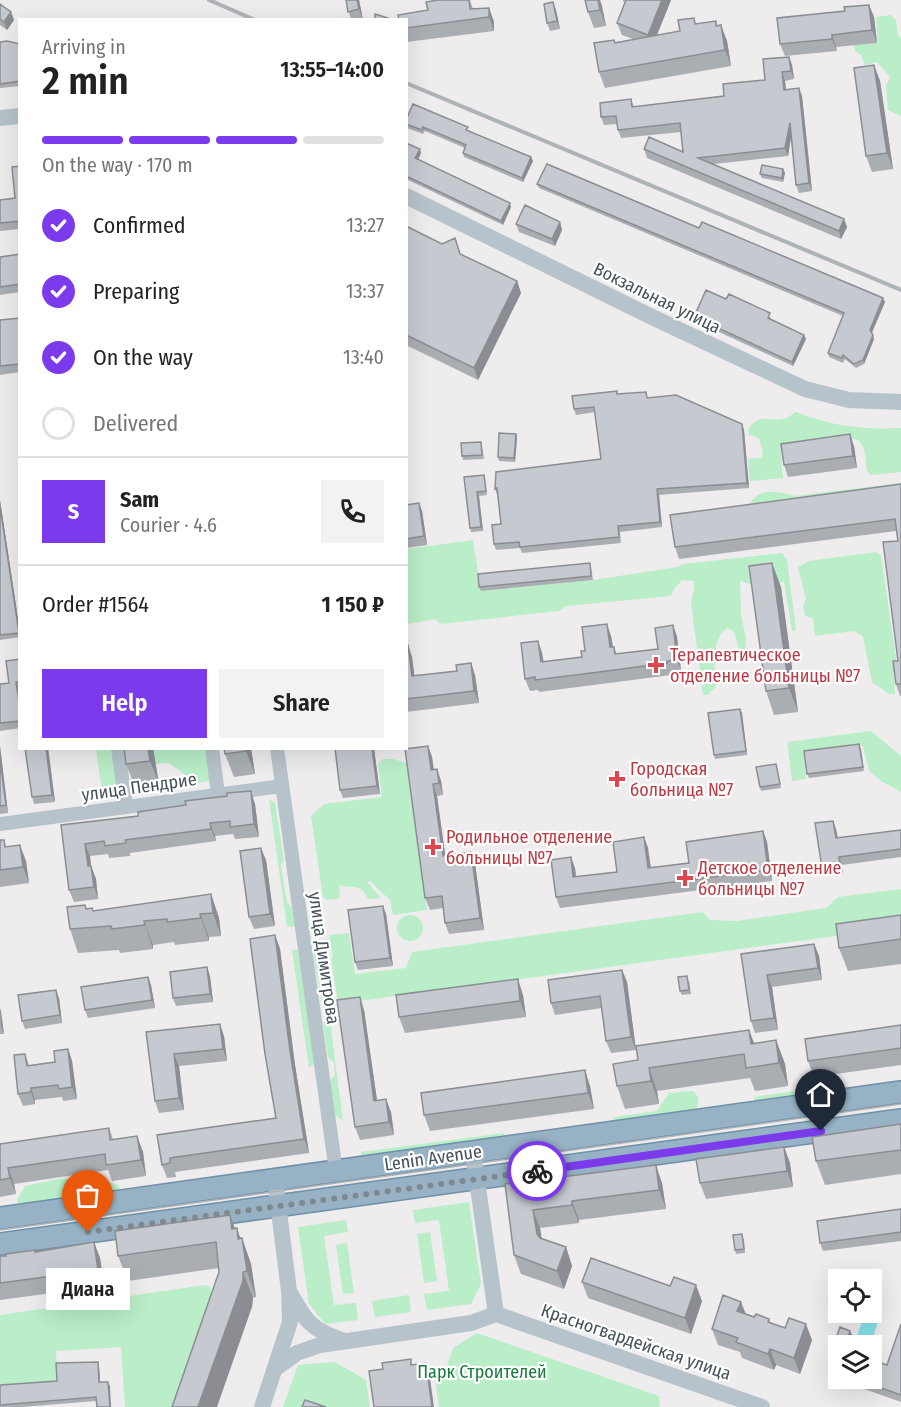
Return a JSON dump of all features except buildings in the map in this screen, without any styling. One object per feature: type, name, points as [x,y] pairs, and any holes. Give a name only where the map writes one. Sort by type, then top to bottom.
[{"type":"highway","name":"Lenin Avenue","points":[[0,1218],[901,1092]]},
{"type":"highway","name":"Lenin Avenue","points":[[0,1244],[901,1120]]},
{"type":"street","points":[[0,118],[18,116]]},
{"type":"street","name":"Вокзальная улица","points":[[408,197],[664,323],[805,389],[849,400],[901,402]]},
{"type":"street","points":[[118,750],[126,807]]},
{"type":"street","points":[[212,750],[218,794]]},
{"type":"street","name":"улица Димитрова","points":[[277,750],[336,1172]]},
{"type":"street","name":"улица Пендрие","points":[[0,824],[282,786]]},
{"type":"street","points":[[276,1368],[297,1353],[320,1345],[471,1323],[496,1314],[473,1152]]},
{"type":"street","points":[[262,1407],[290,1322],[289,1292],[274,1180]]},
{"type":"street","points":[[289,1292],[305,1319],[321,1334],[345,1341]]},
{"type":"street","name":"Красногвардейская улица","points":[[496,1314],[762,1407]]},
{"type":"green space","points":[[891,15],[896,20],[898,35],[901,38],[901,116],[888,110],[886,86],[890,77],[877,62],[865,65],[861,55],[855,51],[854,45],[878,43],[876,17]]},
{"type":"green space","points":[[796,412],[822,421],[848,426],[901,428],[901,472],[871,475],[867,471],[864,448],[855,439],[810,444],[809,449],[781,453],[783,478],[750,481],[748,459],[761,458],[763,452],[759,438],[749,435],[748,430],[752,424],[760,419],[782,419]]},
{"type":"green space","points":[[901,483],[901,493],[748,508],[751,501],[767,492],[794,496]]},
{"type":"green space","points":[[473,540],[481,591],[593,580],[678,567],[683,564],[782,553],[787,560],[796,630],[792,631],[784,582],[756,586],[740,581],[741,615],[746,638],[745,653],[740,652],[734,631],[727,628],[722,633],[716,647],[716,687],[708,695],[703,695],[691,602],[694,581],[682,580],[671,596],[566,606],[559,611],[441,624],[435,619],[408,624],[408,549]]},
{"type":"green space","points":[[876,552],[881,556],[897,665],[894,669],[895,694],[889,694],[872,682],[863,637],[854,631],[815,636],[813,618],[805,616],[803,606],[806,599],[798,567],[809,561]]},
{"type":"green space","points":[[871,731],[901,756],[901,792],[869,771],[863,746],[804,754],[806,779],[792,781],[787,742]]},
{"type":"green space","points":[[96,750],[112,750],[119,796],[103,799]]},
{"type":"green space","points":[[153,750],[209,750],[214,780],[196,783],[169,763],[155,764]]},
{"type":"green space","points":[[383,759],[406,763],[427,910],[393,915],[390,900],[370,881],[367,882],[381,898],[368,899],[359,888],[339,885],[339,899],[326,900],[323,897],[311,816],[324,804],[382,797],[378,764]]},
{"type":"green space","points":[[269,799],[275,803],[284,860],[281,865],[287,902],[292,908],[295,926],[287,927]]},
{"type":"green space","points":[[901,889],[901,927],[338,1003],[329,935],[349,933],[355,974],[406,968],[412,952],[703,912],[710,920],[736,921],[826,908],[838,897]]},
{"type":"green space","points":[[410,915],[419,919],[423,928],[419,937],[410,941],[401,937],[397,928],[401,919]]},
{"type":"green space","points":[[319,947],[328,1005],[321,1000],[313,953]]},
{"type":"green space","points":[[292,950],[298,950],[315,1063],[309,1068]]},
{"type":"green space","points":[[330,1021],[343,1121],[334,1114],[330,1081],[335,1075],[334,1062],[328,1057],[323,1022]]},
{"type":"green space","points":[[842,1084],[843,1095],[755,1107],[754,1097]]},
{"type":"green space","points":[[693,1091],[699,1098],[696,1112],[615,1127],[613,1117],[657,1111],[669,1093]]},
{"type":"green space","points":[[504,1133],[505,1143],[362,1163],[361,1152]]},
{"type":"green space","points":[[58,1179],[98,1179],[119,1185],[121,1197],[19,1211],[17,1200],[25,1186]]},
{"type":"green space","points":[[469,1202],[481,1284],[471,1304],[427,1310],[424,1294],[449,1291],[439,1220],[415,1223],[413,1210]]},
{"type":"green space","points":[[346,1220],[348,1232],[324,1236],[334,1305],[356,1303],[358,1320],[325,1324],[309,1304],[298,1227]]},
{"type":"green space","points":[[430,1232],[437,1281],[424,1283],[417,1234]]},
{"type":"green space","points":[[347,1243],[354,1293],[343,1294],[336,1245]]},
{"type":"green space","points":[[205,1285],[211,1287],[211,1302],[174,1407],[125,1407],[121,1347],[56,1351],[58,1385],[0,1390],[0,1315]]},
{"type":"green space","points":[[409,1295],[411,1312],[375,1317],[372,1301]]},
{"type":"green space","name":"Парк Строителей","points":[[477,1333],[659,1396],[660,1407],[439,1407],[434,1370],[446,1369],[453,1348]]},
{"type":"green space","name":"Парк Строителей","points":[[335,1362],[366,1380],[370,1407],[283,1407],[298,1365]]},
{"type":"water","points":[[862,1323],[878,1323],[874,1335],[857,1335]]},
{"type":"tram line","points":[[0,1230],[901,1104]]},
{"type":"railway","points":[[209,0],[250,18]]},
{"type":"railway","points":[[408,84],[901,290]]},
{"type":"way so far","points":[[88,1232],[537,1171]]},
{"type":"place","name":"Терапевтическое отделение больницы №7","points":[[656,665]]},
{"type":"place","name":"Городская больница №7","points":[[617,779]]},
{"type":"place","name":"Родильное отделение больницы №7","points":[[433,847]]},
{"type":"place","name":"Детское отделение больницы №7","points":[[685,878]]},
{"type":"place","name":"Диана","points":[[88,1232]]},
{"type":"route","points":[[537,1171],[821,1131]]}]
